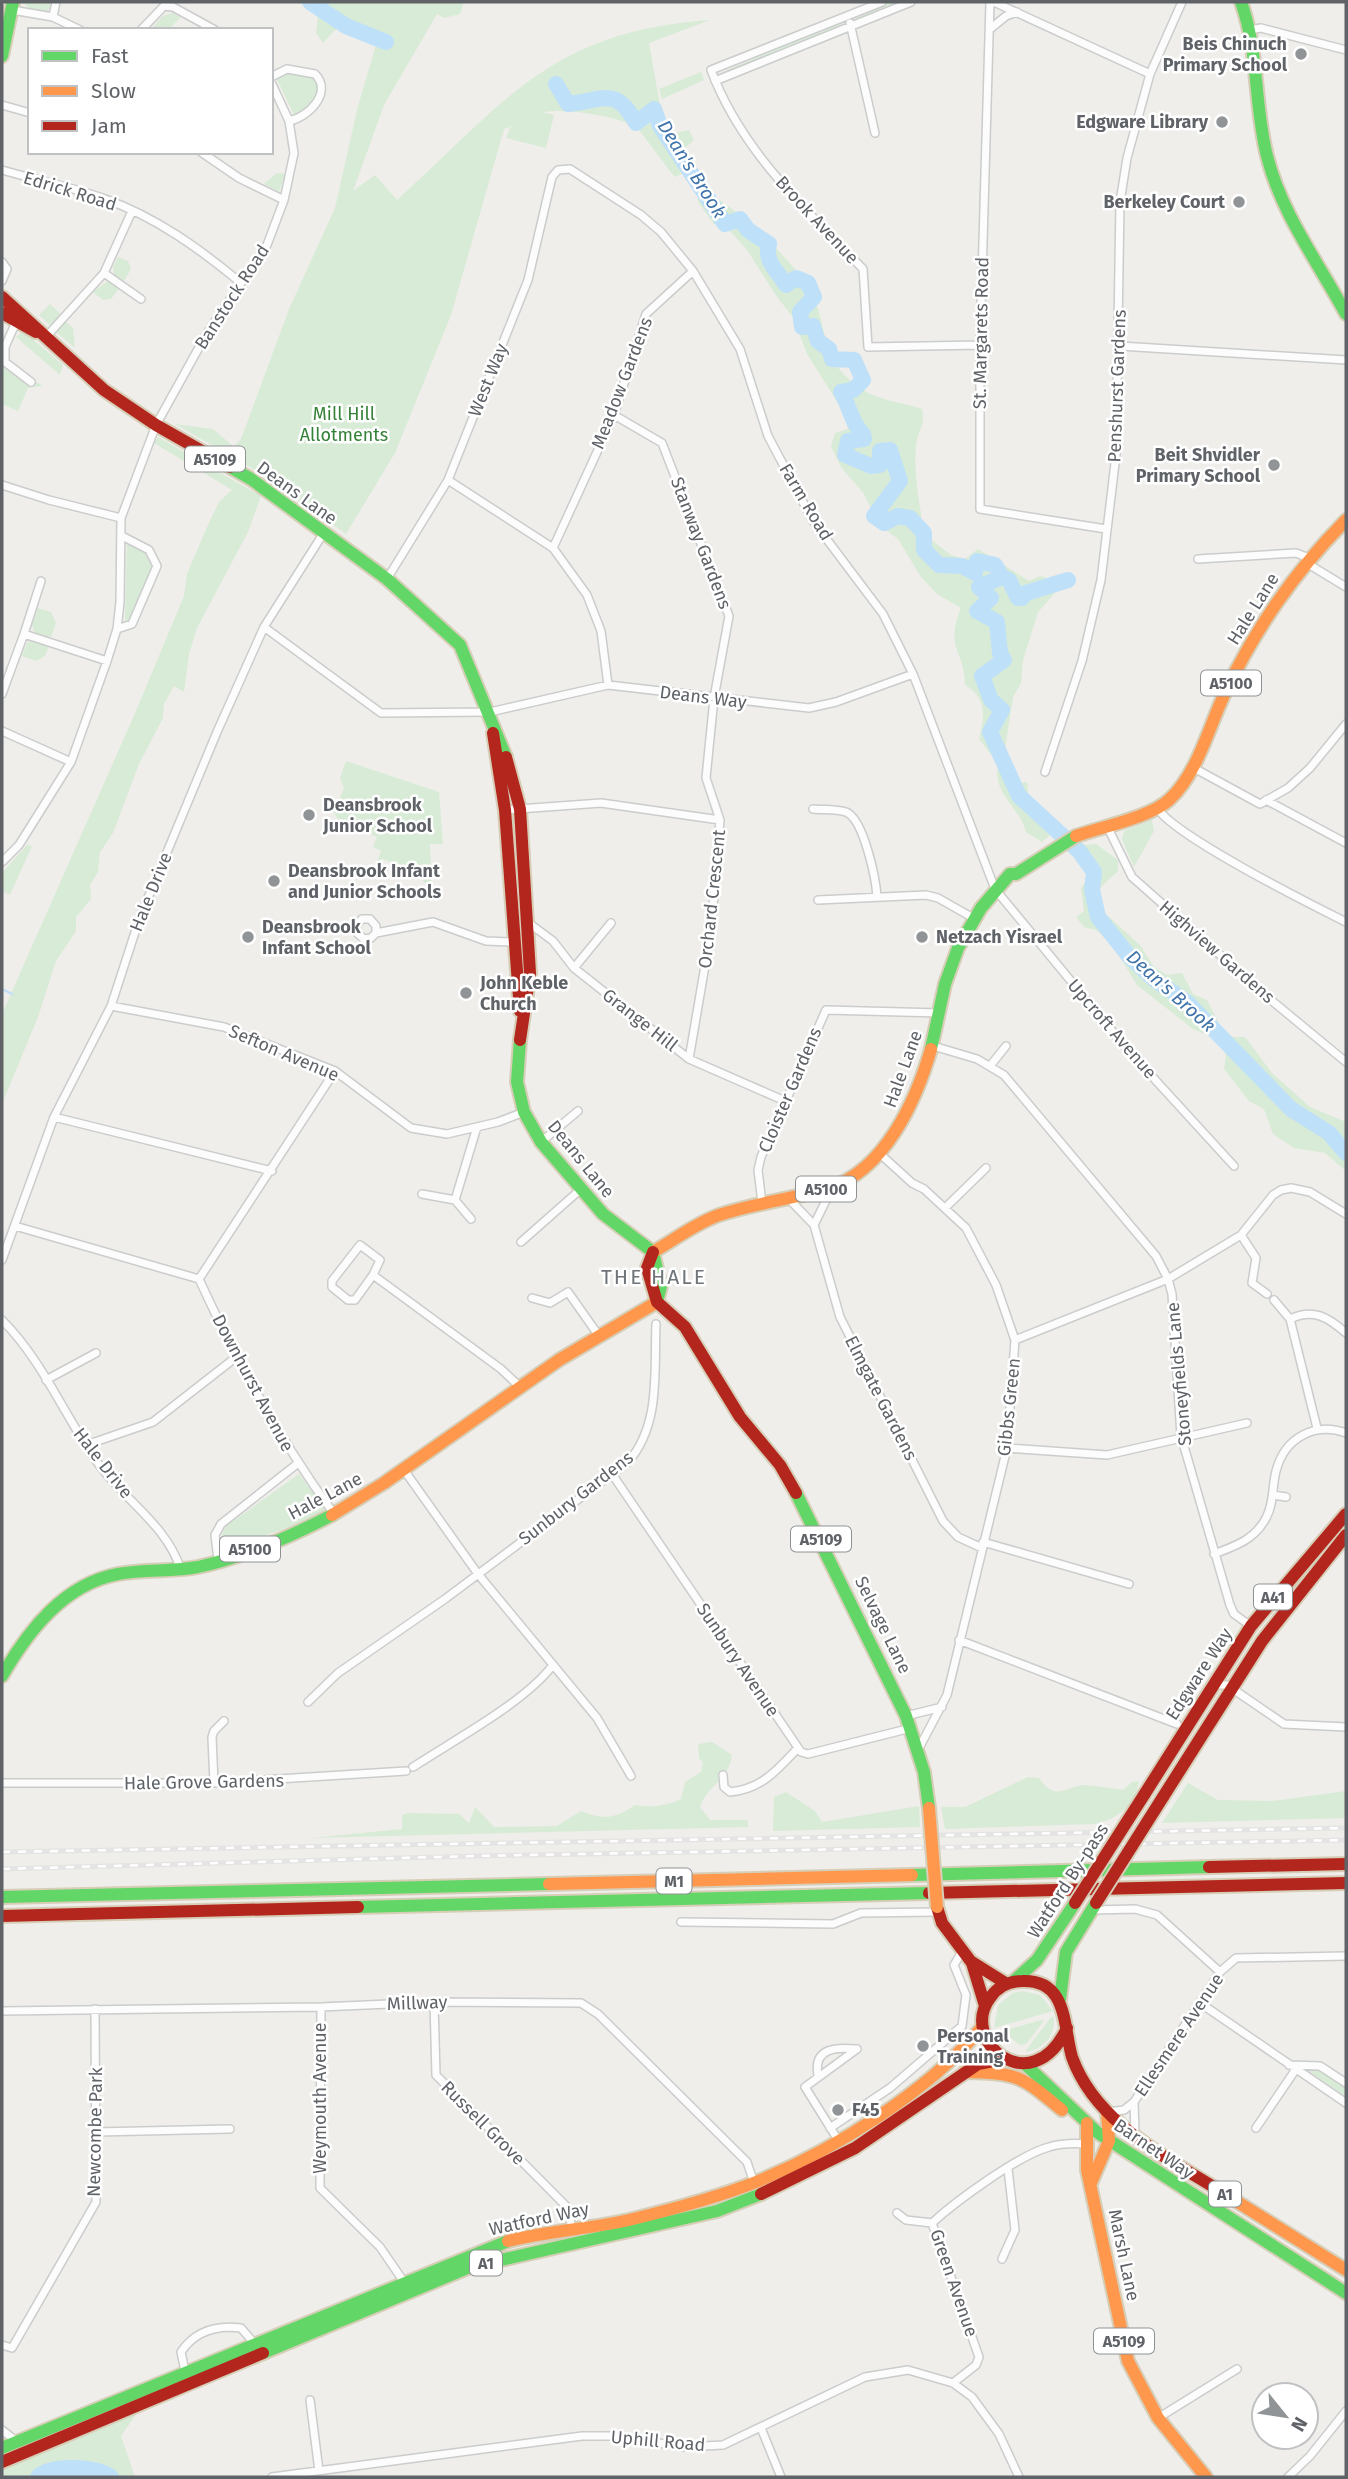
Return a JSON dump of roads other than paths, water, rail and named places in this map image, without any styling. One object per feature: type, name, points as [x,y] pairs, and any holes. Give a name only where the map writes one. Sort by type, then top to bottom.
[{"type":"main road","points":[[1241,2],[1249,30],[1258,116],[1267,158],[1301,234],[1346,314]]},
{"type":"main road","points":[[2,56],[13,6]]},
{"type":"main road","name":"Deans Lane","points":[[2,297],[104,390],[156,425],[251,479],[387,579],[460,645],[490,712],[515,779],[520,809],[530,974],[521,1026],[517,1082],[524,1112],[541,1142],[581,1189],[628,1236],[653,1252]]},
{"type":"main road","name":"Deans Lane","points":[[2,313],[46,337]]},
{"type":"main road","name":"Hale Lane","points":[[653,1252],[717,1216],[832,1187],[847,1180],[878,1152],[910,1107],[933,1046],[951,964],[977,918],[978,910],[998,892],[1010,874],[1016,874],[1067,841],[1157,808],[1180,789],[1258,630],[1307,560],[1346,520]]},
{"type":"main road","name":"Deans Lane","points":[[490,712],[505,810],[521,1026]]},
{"type":"main road","points":[[653,1252],[662,1286],[657,1302]]},
{"type":"main road","name":"Hale Lane","points":[[4,1666],[47,1614],[84,1588],[116,1575],[181,1570],[218,1560],[334,1514],[404,1470],[520,1387],[657,1302]]},
{"type":"main road","name":"Selvage Lane","points":[[657,1302],[685,1327],[740,1417],[792,1481],[909,1722],[918,1750],[929,1808],[937,1909],[948,1932],[972,1962],[985,2006]]},
{"type":"main road","name":"Edgware Way","points":[[1144,1795],[1251,1626],[1346,1514]]},
{"type":"main road","name":"Edgware Way","points":[[1232,1688],[1283,1613],[1346,1535]]},
{"type":"main road","name":"A41","points":[[1094,1907],[1232,1688]]},
{"type":"main road","name":"Watford By-pass","points":[[1011,1982],[1037,1960],[1144,1795]]},
{"type":"main road","name":"M1","points":[[2,1897],[1346,1864]]},
{"type":"main road","name":"M1","points":[[2,1916],[1346,1883]]},
{"type":"main road","name":"Watford By-pass","points":[[1060,1998],[1066,1952],[1094,1907]]},
{"type":"main road","name":"Selvage Lane","points":[[972,1962],[1011,1982]]},
{"type":"main road","points":[[1011,1982],[1045,1986],[1060,1998],[1065,2009],[1066,2028],[1057,2048],[1043,2059],[1024,2064],[1004,2059],[986,2039],[982,2027],[985,2006],[995,1992],[1011,1982]]},
{"type":"main road","name":"Watford Way","points":[[2,2448],[510,2240],[628,2220],[754,2183],[877,2117],[970,2044],[982,2027]]},
{"type":"main road","name":"Barnet Way","points":[[1066,2028],[1070,2050],[1084,2085],[1107,2112],[1136,2135],[1346,2270]]},
{"type":"main road","name":"A1","points":[[965,2072],[978,2064],[1004,2059]]},
{"type":"main road","name":"Barnet Way","points":[[1024,2064],[1109,2141],[1346,2293]]},
{"type":"main road","name":"Watford Way","points":[[2,2462],[470,2267],[717,2211],[778,2187],[855,2148],[965,2072]]},
{"type":"main road","name":"A1","points":[[965,2072],[997,2072],[1019,2077],[1073,2119],[1087,2123]]},
{"type":"main road","points":[[1091,2183],[1109,2141],[1107,2112]]},
{"type":"main road","name":"Marsh Lane","points":[[1087,2123],[1087,2170],[1128,2361],[1158,2418],[1206,2477]]},
{"type":"street","points":[[53,17],[56,2]]},
{"type":"street","name":"Brook Avenue","points":[[882,2],[711,70],[733,118],[781,185],[863,269],[868,347],[980,345]]},
{"type":"street","points":[[715,81],[911,2]]},
{"type":"street","name":"St. Margarets Road","points":[[1106,529],[980,509],[980,345],[992,2],[1150,74]]},
{"type":"street","points":[[143,28],[163,3],[211,28]]},
{"type":"street","name":"Penshurst Gardens","points":[[1045,772],[1082,662],[1101,580],[1116,455],[1120,346],[1120,202],[1126,158],[1150,74],[1179,3]]},
{"type":"street","points":[[13,6],[53,17],[76,28]]},
{"type":"street","points":[[990,29],[1006,16],[1017,12]]},
{"type":"street","points":[[848,16],[875,133]]},
{"type":"street","points":[[1249,30],[1261,28],[1346,50]]},
{"type":"street","name":"Banstock Road","points":[[273,79],[291,69],[315,74],[321,80],[322,90],[313,108],[301,118],[289,121]]},
{"type":"street","name":"Banstock Road","points":[[121,517],[156,425],[207,333],[267,245],[284,200],[294,153],[289,121],[273,85]]},
{"type":"street","points":[[2,105],[28,112]]},
{"type":"street","points":[[204,154],[239,178],[284,200]]},
{"type":"street","name":"Farm Road","points":[[558,170],[570,169],[641,215],[661,232],[693,271],[740,349],[768,436],[813,521],[883,614],[913,674],[998,892]]},
{"type":"street","name":"Edrick Road","points":[[2,170],[105,199],[132,211],[202,251],[241,283]]},
{"type":"street","name":"West Way","points":[[387,579],[448,480],[528,280],[552,177],[558,170]]},
{"type":"street","points":[[46,337],[104,273],[132,211]]},
{"type":"street","points":[[2,262],[7,269],[2,281]]},
{"type":"street","name":"Meadow Gardens","points":[[553,548],[614,415],[646,314],[693,271]]},
{"type":"street","points":[[104,273],[141,299]]},
{"type":"street","points":[[16,323],[5,347],[5,362],[31,382]]},
{"type":"street","points":[[1120,346],[1346,360]]},
{"type":"street","name":"Stanway Gardens","points":[[614,415],[662,443],[729,616],[714,698]]},
{"type":"street","points":[[448,480],[553,548],[587,595],[601,631],[608,685]]},
{"type":"street","points":[[2,485],[49,500],[121,517],[122,536],[117,629],[71,762],[19,845],[2,862]]},
{"type":"street","name":"Hale Drive","points":[[2,1260],[54,1117],[111,1006],[140,917],[264,627],[323,534]]},
{"type":"street","points":[[117,629],[132,624],[157,566],[149,550],[122,536]]},
{"type":"street","points":[[1198,559],[1296,553],[1346,587]]},
{"type":"street","points":[[2,694],[41,581]]},
{"type":"street","name":"Deans Way","points":[[264,627],[381,713],[490,712],[608,685],[791,707],[821,707],[913,674]]},
{"type":"street","points":[[24,635],[107,661]]},
{"type":"street","name":"Orchard Crescent","points":[[689,1059],[711,931],[720,820],[706,778],[714,698]]},
{"type":"street","points":[[1192,767],[1260,804],[1288,788],[1310,768],[1346,724]]},
{"type":"street","points":[[2,731],[71,762]]},
{"type":"street","points":[[1266,800],[1346,843]]},
{"type":"street","points":[[505,810],[601,803],[720,820]]},
{"type":"street","points":[[1157,808],[1170,821],[1219,853],[1346,922]]},
{"type":"street","points":[[813,809],[846,812],[855,820],[873,863],[877,897]]},
{"type":"street","name":"Highview Gardens","points":[[1107,825],[1132,877],[1271,1000],[1346,1062]]},
{"type":"street","name":"Upcroft Avenue","points":[[998,892],[1127,1049],[1234,1166]]},
{"type":"street","points":[[818,900],[933,896],[977,918]]},
{"type":"street","points":[[512,921],[528,921]]},
{"type":"street","name":"Grange Hill","points":[[528,921],[553,941],[574,968],[689,1059],[785,1101]]},
{"type":"street","points":[[376,933],[433,922],[486,940],[513,942]]},
{"type":"street","points":[[574,968],[611,923]]},
{"type":"street","name":"Sefton Avenue","points":[[111,1006],[224,1027],[335,1071],[411,1128],[447,1134],[524,1112]]},
{"type":"street","name":"Cloister Gardens","points":[[762,1203],[758,1170],[761,1157],[826,1010],[940,1013]]},
{"type":"street","name":"Stoneyfields Lane","points":[[933,1046],[990,1066],[1004,1075],[1156,1256],[1168,1279],[1172,1294],[1181,1436],[1234,1614],[1251,1626]]},
{"type":"street","points":[[990,1066],[1006,1046]]},
{"type":"street","points":[[15,1226],[199,1279],[335,1071]]},
{"type":"street","points":[[541,1142],[578,1111]]},
{"type":"street","points":[[54,1117],[272,1171]]},
{"type":"street","points":[[455,1200],[477,1126]]},
{"type":"street","name":"Gibbs Green","points":[[878,1152],[945,1208],[976,1243],[996,1285],[1015,1340],[1007,1448],[942,1707],[918,1750]]},
{"type":"street","points":[[945,1208],[986,1168]]},
{"type":"street","points":[[814,1225],[832,1187]]},
{"type":"street","points":[[1015,1340],[1168,1279],[1241,1235],[1273,1195],[1291,1188],[1320,1196],[1346,1214]]},
{"type":"street","points":[[521,1242],[581,1189]]},
{"type":"street","points":[[422,1194],[455,1200],[471,1219]]},
{"type":"street","name":"Elmgate Gardens","points":[[789,1199],[814,1225],[833,1301],[943,1521],[958,1537],[1129,1584]]},
{"type":"street","points":[[1241,1235],[1256,1258],[1252,1283],[1266,1294]]},
{"type":"street","points":[[360,1245],[380,1260],[373,1275],[355,1300],[348,1300],[332,1287],[332,1281],[360,1245]]},
{"type":"street","points":[[373,1275],[501,1369],[520,1387]]},
{"type":"street","name":"Downhurst Avenue","points":[[199,1279],[235,1358],[297,1464],[334,1514]]},
{"type":"street","points":[[532,1298],[550,1303],[568,1293],[599,1336]]},
{"type":"street","points":[[1274,1300],[1290,1319],[1317,1428]]},
{"type":"street","points":[[1290,1319],[1306,1313],[1317,1314],[1346,1333]]},
{"type":"street","name":"Hale Drive","points":[[2,1320],[28,1348],[86,1445],[124,1493],[164,1534],[181,1570]]},
{"type":"street","name":"Sunbury Gardens","points":[[310,1700],[347,1667],[478,1574],[612,1474],[636,1452],[648,1430],[656,1324]]},
{"type":"street","points":[[46,1380],[96,1353]]},
{"type":"street","points":[[86,1445],[153,1422],[235,1358]]},
{"type":"street","points":[[1007,1448],[1107,1455],[1247,1423]]},
{"type":"street","points":[[1214,1554],[1242,1543],[1256,1532],[1267,1516],[1278,1465],[1289,1446],[1301,1434],[1317,1428],[1346,1433]]},
{"type":"street","points":[[218,1560],[215,1535],[220,1524],[297,1464]]},
{"type":"street","points":[[404,1470],[478,1574],[597,1718],[631,1776]]},
{"type":"street","name":"Sunbury Avenue","points":[[612,1474],[798,1748]]},
{"type":"street","points":[[1273,1495],[1286,1497]]},
{"type":"street","points":[[960,1640],[1177,1724]]},
{"type":"street","name":"Hale Grove Gardens","points":[[2,1783],[214,1783],[410,1769],[495,1714],[538,1681],[553,1665]]},
{"type":"street","points":[[1210,1689],[1222,1684],[1232,1688],[1284,1724],[1346,1727]]},
{"type":"street","points":[[723,1775],[724,1787],[730,1792],[751,1789],[772,1775],[798,1748],[808,1754],[909,1722],[942,1707]]},
{"type":"street","points":[[214,1783],[212,1737],[224,1721]]},
{"type":"street","points":[[1094,1907],[1135,1909],[1157,1915],[1220,1972]]},
{"type":"street","points":[[681,1922],[834,1924],[861,1913],[937,1909]]},
{"type":"street","points":[[830,2128],[890,2088],[962,2026],[966,1995],[954,1965],[963,1950]]},
{"type":"street","name":"Ellesmere Avenue","points":[[1107,2112],[1124,2110],[1134,2102],[1220,1972],[1236,1958],[1245,1955],[1346,1956]]},
{"type":"street","name":"Millway","points":[[2,2011],[321,2007],[434,2002],[575,2002],[586,2005],[747,2162],[754,2183]]},
{"type":"street","name":"Russell Grove","points":[[434,2002],[436,2075],[567,2207],[572,2228]]},
{"type":"street","points":[[1200,2003],[1346,2103]]},
{"type":"street","name":"Weymouth Avenue","points":[[321,2007],[320,2188],[380,2247],[404,2282]]},
{"type":"street","name":"Newcombe Park","points":[[2,2345],[12,2348],[96,2202],[95,2009]]},
{"type":"street","points":[[818,2076],[818,2061],[828,2049],[857,2049],[805,2087],[838,2140]]},
{"type":"street","points":[[1292,2067],[1320,2066],[1346,2083]]},
{"type":"street","points":[[1256,2128],[1292,2067]]},
{"type":"street","name":"Ellesmere Avenue","points":[[1134,2102],[1136,2135]]},
{"type":"street","points":[[97,2132],[230,2129]]},
{"type":"street","name":"Green Avenue","points":[[953,2383],[976,2365],[979,2357],[932,2223],[1008,2169],[1045,2148],[1061,2144],[1087,2144]]},
{"type":"street","points":[[1002,2259],[1015,2230],[1008,2169]]},
{"type":"street","points":[[897,2213],[906,2220],[932,2223]]},
{"type":"street","points":[[185,2371],[181,2352],[187,2344],[214,2328],[241,2328],[254,2343]]},
{"type":"street","name":"Uphill Road","points":[[272,2477],[582,2436],[614,2436],[707,2448],[728,2444],[846,2386],[881,2372],[908,2370],[953,2383],[985,2410],[1019,2477]]},
{"type":"street","points":[[1158,2418],[1237,2370]]},
{"type":"street","points":[[310,2400],[319,2470]]},
{"type":"street","points":[[1288,2477],[1310,2456],[1346,2412]]},
{"type":"street","points":[[761,2428],[782,2477]]},
{"type":"street","points":[[2,2430],[16,2441]]},
{"type":"waterway","name":"Dean's Brook","points":[[310,2],[346,26],[386,42]]},
{"type":"waterway","name":"Dean's Brook","points":[[556,84],[568,104],[608,98],[622,104],[636,123],[654,109],[660,126],[725,224],[740,219],[748,230],[769,244],[770,261],[786,285],[796,278],[808,283],[814,297],[800,312],[802,327],[813,326],[818,341],[829,349],[832,359],[854,360],[863,380],[853,390],[841,392],[864,439],[848,441],[845,455],[871,466],[880,465],[880,451],[890,450],[900,481],[874,516],[884,523],[898,516],[910,518],[924,533],[924,550],[939,565],[962,566],[975,573],[977,561],[995,565],[1002,577],[979,587],[991,598],[977,611],[997,622],[1000,653],[1004,660],[982,676],[991,700],[1002,710],[990,732],[1019,796],[1079,851],[1094,872],[1092,890],[1098,917],[1129,956],[1155,980],[1187,1002],[1291,1109],[1329,1133],[1346,1153]]},
{"type":"waterway","points":[[1002,577],[1009,580],[1018,598],[1068,580]]},
{"type":"waterway","points":[[2,989],[12,994]]},
{"type":"waterway","points":[[38,2477],[63,2468],[85,2469],[111,2477]]},
{"type":"railway","points":[[2,1852],[1346,1828]]},
{"type":"railway","points":[[2,1869],[474,1856],[1346,1840]]},
{"type":"place","name":"Beis Chinuch Primary School","points":[[1301,54]]},
{"type":"place","name":"Edgware Library","points":[[1222,122]]},
{"type":"place","name":"Berkeley Court","points":[[1239,202]]},
{"type":"place","name":"Beit Shvidler Primary School","points":[[1274,465]]},
{"type":"place","name":"Deansbrook Junior School","points":[[309,815]]},
{"type":"place","name":"Deansbrook Infant and Junior Schools","points":[[274,881]]},
{"type":"place","name":"Deansbrook Infant School","points":[[248,937]]},
{"type":"place","name":"Netzach Yisrael","points":[[922,937]]},
{"type":"place","name":"John Keble Church","points":[[466,993]]},
{"type":"place","name":"Personal Training","points":[[923,2046]]},
{"type":"place","name":"F45","points":[[838,2110]]},
{"type":"district","name":"THE HALE","points":[[654,1277]]},
{"type":"park label","name":"Mill Hill Allotments","points":[[344,424]]}]
